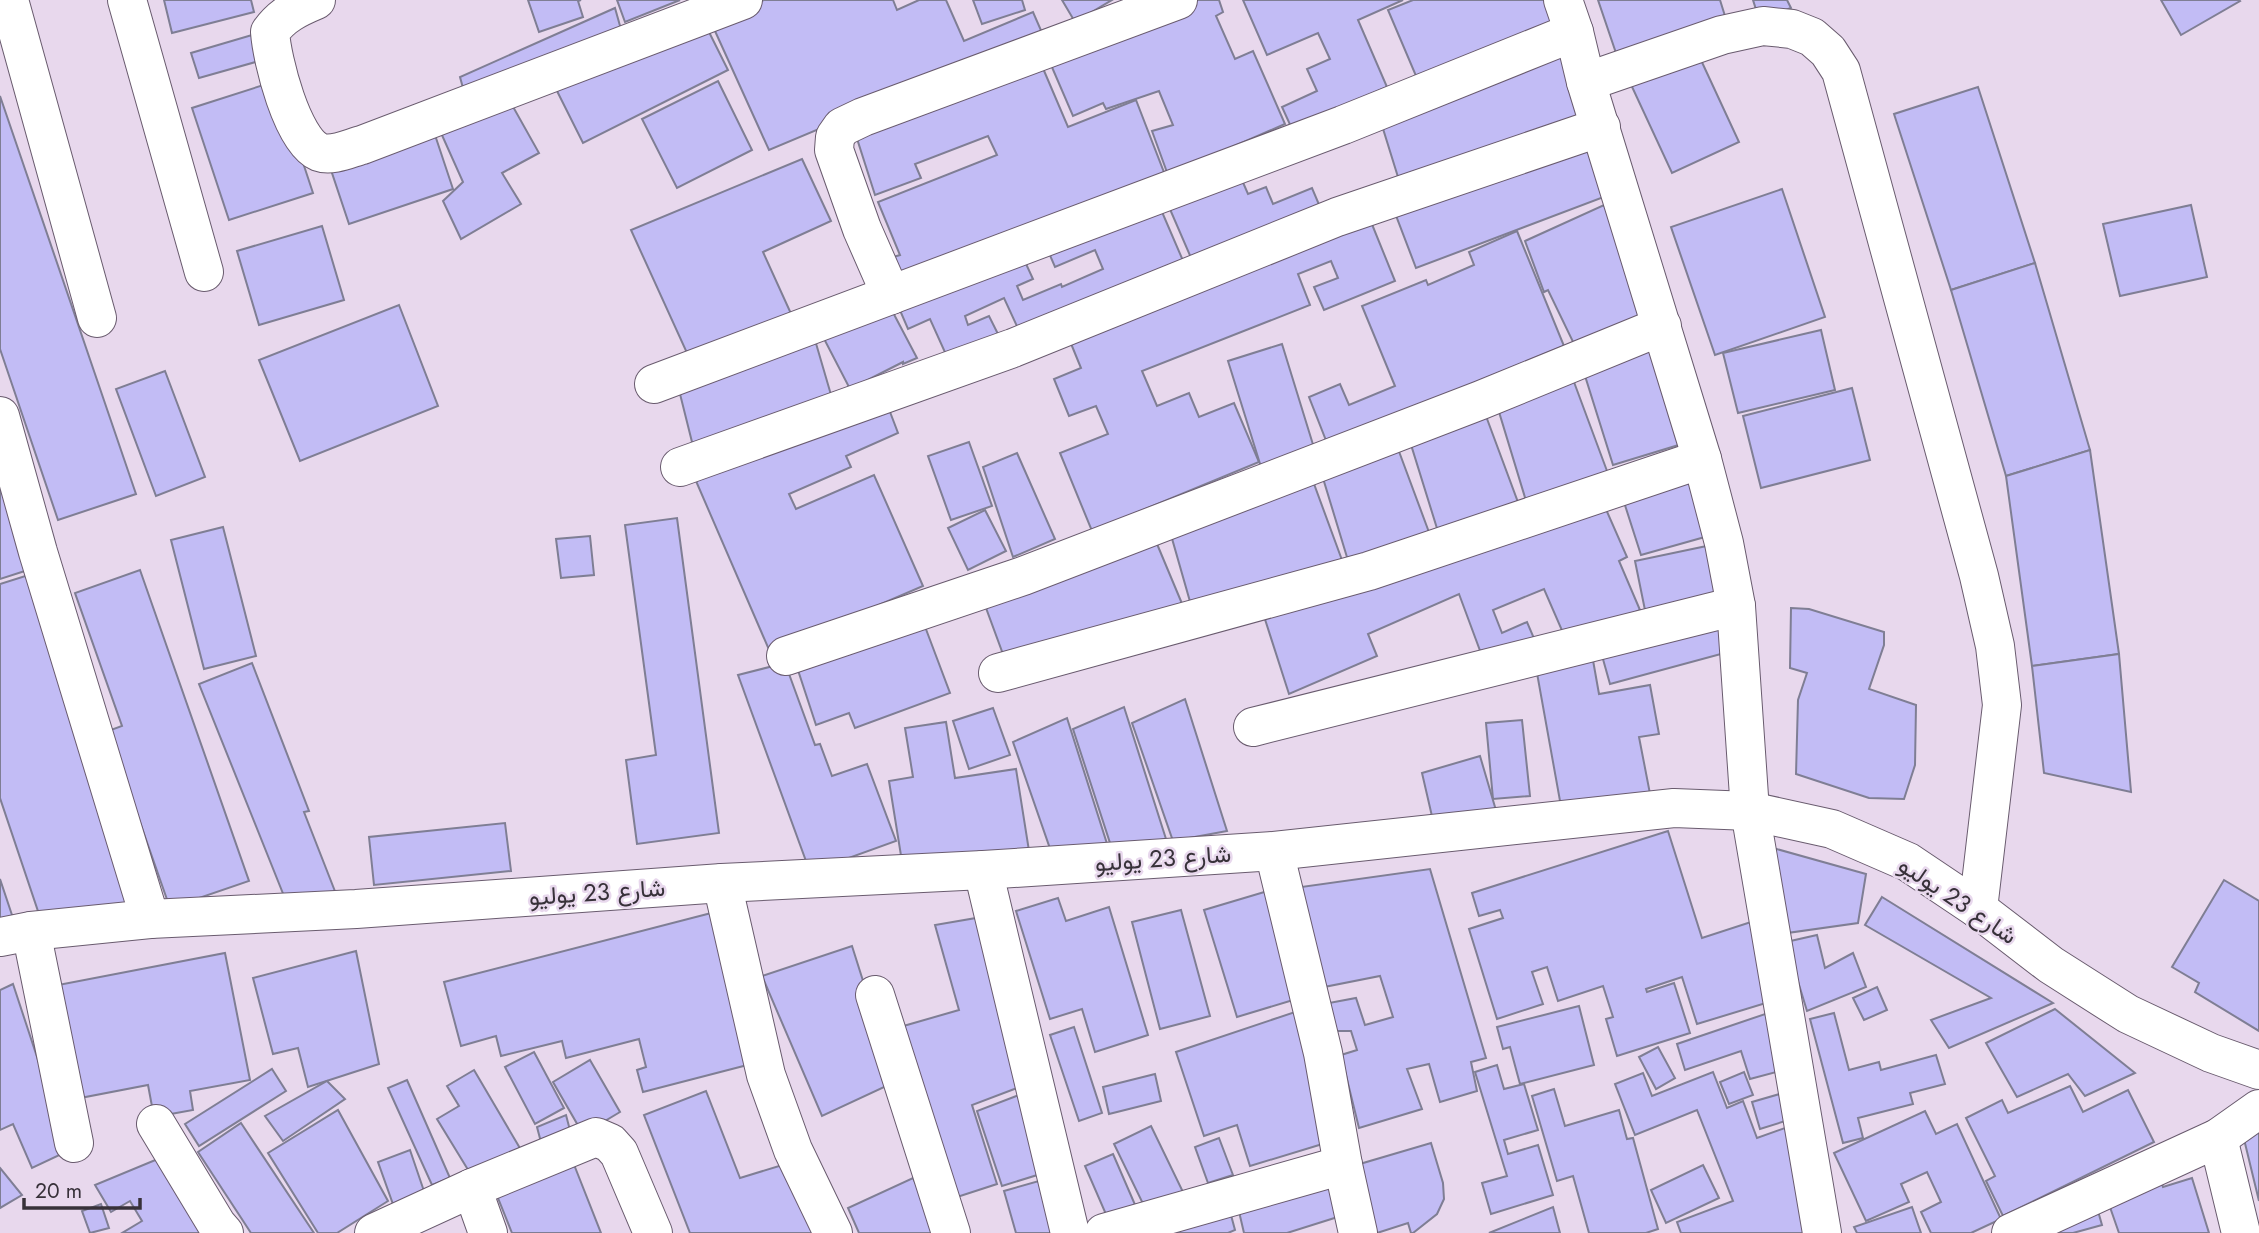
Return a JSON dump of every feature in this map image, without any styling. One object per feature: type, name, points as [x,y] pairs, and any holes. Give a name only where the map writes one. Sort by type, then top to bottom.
[{"type":"street","points":[[9,0],[97,318]]},
{"type":"street","points":[[127,0],[204,272]]},
{"type":"street","points":[[316,0],[290,11],[270,32],[280,83],[293,116],[304,139],[322,153],[334,153],[362,145],[743,0]]},
{"type":"street","points":[[891,295],[862,229],[834,150],[835,137],[842,127],[891,106],[1178,0]]},
{"type":"street","points":[[654,384],[1330,130],[1569,16],[1586,82],[1702,459],[1724,543],[1736,606],[1751,811],[1822,1233]]},
{"type":"street","points":[[1586,82],[1722,35],[1763,26],[1792,29],[1812,37],[1828,51],[1841,71],[1975,563],[1995,646],[2002,705],[1978,909]]},
{"type":"street","points":[[680,467],[1013,348],[1337,217],[1601,127]]},
{"type":"street","points":[[786,656],[1023,576],[1481,400],[1662,326]]},
{"type":"street","points":[[0,416],[38,552],[150,919]]},
{"type":"street","points":[[998,673],[1369,571],[1702,459]]},
{"type":"street","points":[[1253,727],[1736,606]]},
{"type":"street","name":"شارع 23 يوليو","points":[[15,934],[150,919],[356,909],[722,883],[983,870],[1274,851],[1674,808],[1751,811],[1832,829],[1908,862],[1978,909],[2050,965],[2128,1014],[2211,1053],[2259,1070]]},
{"type":"street","points":[[1274,851],[1323,1053],[1358,1233]]},
{"type":"street","points":[[983,870],[1070,1233]]},
{"type":"street","points":[[722,883],[766,1075],[793,1150],[833,1233]]},
{"type":"street","points":[[15,934],[74,1143]]},
{"type":"street","points":[[875,995],[951,1233]]},
{"type":"street","points":[[2011,1233],[2218,1138],[2259,1109]]},
{"type":"street","points":[[156,1125],[224,1233]]},
{"type":"street","points":[[373,1233],[472,1188],[596,1137],[610,1143],[619,1153],[653,1233]]},
{"type":"street","points":[[2218,1138],[2241,1233]]},
{"type":"street","points":[[1104,1233],[1343,1165]]},
{"type":"street","points":[[472,1188],[488,1233]]},
{"type":"building","points":[[164,0],[251,0],[254,12],[172,33]]},
{"type":"building","points":[[528,0],[581,0],[578,1],[583,17],[539,32]]},
{"type":"building","points":[[617,0],[680,0],[625,22]]},
{"type":"building","points":[[764,0],[893,0],[897,10],[919,0],[946,0],[964,41],[1033,12],[1043,35],[769,150],[710,20]]},
{"type":"building","points":[[973,0],[1022,0],[1025,10],[982,24]]},
{"type":"building","points":[[1062,0],[1112,0],[1075,22]]},
{"type":"building","points":[[1197,0],[1219,0],[1223,12],[1216,16],[1235,59],[1253,51],[1285,124],[1168,175],[1152,131],[1173,125],[1159,91],[1106,109],[1103,103],[1073,116],[1045,51]]},
{"type":"building","points":[[1243,0],[1403,0],[1358,20],[1387,87],[1292,129],[1282,107],[1317,91],[1307,69],[1330,59],[1318,33],[1267,55]]},
{"type":"building","points":[[1413,0],[1556,0],[1566,22],[1419,83],[1388,10]]},
{"type":"building","points":[[1598,0],[1720,0],[1725,16],[1616,53]]},
{"type":"building","points":[[1753,0],[1787,0],[1791,8],[1759,19]]},
{"type":"building","points":[[2161,0],[2239,0],[2240,1],[2181,35]]},
{"type":"building","points":[[615,8],[622,33],[466,99],[460,77]]},
{"type":"building","points":[[704,22],[728,70],[583,143],[551,79]]},
{"type":"building","points":[[252,35],[259,61],[199,78],[191,53]]},
{"type":"building","points":[[1563,42],[1587,117],[1398,177],[1380,119]]},
{"type":"building","points":[[1694,45],[1739,142],[1672,173],[1627,76]]},
{"type":"building","points":[[1039,59],[1068,127],[1136,100],[1165,175],[896,286],[883,260],[900,255],[878,202],[997,155],[988,136],[915,164],[921,178],[875,195],[853,126]]},
{"type":"building","points":[[276,81],[313,193],[229,220],[192,108]]},
{"type":"building","points":[[718,81],[752,150],[677,188],[642,119]]},
{"type":"building","points":[[1978,87],[2035,263],[1951,290],[1894,114]]},
{"type":"building","points":[[0,96],[136,494],[58,520],[0,349]]},
{"type":"building","points":[[507,96],[539,153],[502,173],[521,204],[461,239],[443,201],[463,182],[437,124]]},
{"type":"building","points":[[431,123],[453,189],[349,224],[328,161]]},
{"type":"building","points":[[1593,138],[1617,192],[1416,268],[1392,205]]},
{"type":"building","points":[[802,159],[831,221],[763,252],[793,318],[692,364],[631,230]]},
{"type":"building","points":[[1238,171],[1248,194],[1266,187],[1273,204],[1312,188],[1323,214],[1195,267],[1166,200]]},
{"type":"building","points":[[1782,189],[1825,317],[1715,355],[1671,227]]},
{"type":"building","points":[[1156,198],[1184,263],[1021,335],[1004,298],[965,316],[968,325],[989,316],[999,336],[948,359],[930,319],[908,329],[896,301],[1021,253],[1033,279],[1017,286],[1023,300],[1103,269],[1095,250],[1055,267],[1046,246]]},
{"type":"building","points":[[1604,205],[1652,310],[1575,346],[1548,290],[1544,292],[1525,241]]},
{"type":"building","points":[[2191,205],[2207,277],[2120,296],[2103,224]]},
{"type":"building","points":[[1367,212],[1395,281],[1324,310],[1314,287],[1338,278],[1331,261],[1298,274],[1310,305],[1142,371],[1157,406],[1189,393],[1199,417],[1234,403],[1259,462],[1092,531],[1060,453],[1108,434],[1096,406],[1069,416],[1054,379],[1081,368],[1065,329]]},
{"type":"building","points":[[322,226],[344,300],[259,325],[237,251]]},
{"type":"building","points":[[1517,231],[1564,346],[1327,443],[1309,397],[1340,384],[1349,405],[1395,386],[1362,306],[1426,280],[1428,285],[1474,265],[1469,252]]},
{"type":"building","points":[[2035,263],[2090,450],[2006,476],[1951,290]]},
{"type":"building","points":[[888,303],[917,358],[903,362],[850,389],[820,331]]},
{"type":"building","points":[[399,305],[438,406],[300,461],[259,360]]},
{"type":"building","points":[[1821,330],[1835,390],[1738,413],[1723,353]]},
{"type":"building","points":[[1656,335],[1695,440],[1613,465],[1581,363]]},
{"type":"building","points":[[815,340],[834,405],[694,450],[678,386]]},
{"type":"building","points":[[1282,344],[1315,451],[1261,467],[1228,361]]},
{"type":"building","points":[[165,371],[205,477],[156,496],[116,389]]},
{"type":"building","points":[[1571,374],[1610,479],[1527,504],[1496,402]]},
{"type":"building","points":[[1852,388],[1870,460],[1761,488],[1743,416]]},
{"type":"building","points":[[887,404],[898,433],[846,456],[851,467],[789,494],[796,509],[874,475],[923,586],[770,652],[696,481]]},
{"type":"building","points":[[1483,408],[1522,513],[1440,538],[1408,435]]},
{"type":"building","points":[[1394,438],[1433,543],[1350,567],[1319,465]]},
{"type":"building","points":[[969,442],[992,506],[951,520],[928,456]]},
{"type":"building","points":[[2090,450],[2119,654],[2032,666],[2006,476]]},
{"type":"building","points":[[1017,453],[1055,539],[1013,557],[983,467]]},
{"type":"building","points":[[0,467],[31,569],[0,579]]},
{"type":"building","points":[[1310,473],[1346,571],[1193,612],[1169,528]]},
{"type":"building","points":[[1699,473],[1719,533],[1641,555],[1623,499]]},
{"type":"building","points":[[1601,498],[1627,557],[1619,561],[1640,610],[1567,642],[1544,589],[1493,610],[1502,633],[1527,622],[1539,650],[1485,664],[1459,594],[1368,634],[1377,656],[1289,694],[1262,610]]},
{"type":"building","points":[[985,510],[1006,551],[968,570],[948,528]]},
{"type":"building","points":[[677,518],[719,833],[637,844],[626,760],[656,755],[625,525]]},
{"type":"building","points":[[223,527],[256,656],[204,669],[171,540]]},
{"type":"building","points":[[1152,532],[1183,606],[1007,665],[982,597]]},
{"type":"building","points":[[590,536],[594,575],[561,578],[556,539]]},
{"type":"building","points":[[1721,543],[1730,596],[1646,615],[1635,561]]},
{"type":"building","points":[[140,570],[249,881],[170,908],[108,731],[122,726],[75,593]]},
{"type":"building","points":[[38,572],[135,902],[42,923],[0,798],[0,584]]},
{"type":"building","points":[[1791,608],[1809,609],[1884,632],[1884,645],[1869,689],[1916,705],[1915,765],[1904,799],[1869,798],[1796,774],[1798,700],[1807,673],[1790,668]]},
{"type":"building","points":[[1730,613],[1732,651],[1610,684],[1599,645]]},
{"type":"building","points":[[921,616],[950,693],[855,728],[849,713],[816,725],[795,661]]},
{"type":"building","points":[[1591,649],[1599,694],[1650,685],[1659,734],[1639,737],[1652,804],[1562,812],[1535,662]]},
{"type":"building","points":[[2119,654],[2131,792],[2044,773],[2032,666]]},
{"type":"building","points":[[252,663],[309,811],[304,812],[338,899],[286,901],[199,684]]},
{"type":"building","points":[[785,663],[815,745],[820,744],[832,776],[867,764],[896,841],[810,872],[738,675]]},
{"type":"building","points":[[1185,699],[1227,831],[1173,841],[1132,723]]},
{"type":"building","points":[[1124,707],[1166,839],[1112,849],[1073,729]]},
{"type":"building","points":[[993,708],[1010,755],[969,769],[953,721]]},
{"type":"building","points":[[1067,718],[1109,850],[1054,860],[1013,742]]},
{"type":"building","points":[[1522,720],[1530,796],[1493,799],[1486,723]]},
{"type":"building","points":[[946,722],[955,778],[1016,769],[1030,857],[903,868],[889,781],[913,777],[905,728]]},
{"type":"building","points":[[1480,756],[1500,824],[1434,825],[1422,773]]},
{"type":"building","points":[[505,823],[511,871],[374,885],[369,837]]},
{"type":"building","points":[[1668,831],[1702,938],[1754,921],[1779,999],[1697,1024],[1682,977],[1646,989],[1647,992],[1674,983],[1690,1033],[1617,1056],[1606,1019],[1613,1017],[1603,986],[1558,1001],[1547,967],[1532,972],[1543,1004],[1497,1019],[1469,929],[1503,918],[1500,910],[1479,916],[1472,893]]},
{"type":"building","points":[[1773,848],[1866,874],[1858,923],[1787,933]]},
{"type":"building","points":[[1430,869],[1486,1058],[1471,1062],[1477,1091],[1440,1102],[1429,1064],[1407,1069],[1422,1109],[1359,1128],[1341,1055],[1357,1050],[1351,1031],[1336,1031],[1329,1003],[1356,998],[1365,1025],[1393,1017],[1380,976],[1324,987],[1294,888]]},
{"type":"building","points":[[0,879],[13,918],[0,922]]},
{"type":"building","points":[[2224,880],[2259,901],[2259,1031],[2195,992],[2199,983],[2172,967]]},
{"type":"building","points":[[1271,890],[1303,997],[1237,1017],[1204,910]]},
{"type":"building","points":[[1882,897],[2053,1003],[1949,1048],[1931,1020],[1991,998],[1865,925]]},
{"type":"building","points":[[1058,898],[1066,921],[1109,907],[1148,1035],[1095,1052],[1082,1009],[1050,1019],[1016,911]]},
{"type":"building","points":[[1181,910],[1210,1016],[1160,1029],[1132,922]]},
{"type":"building","points":[[719,911],[759,1062],[643,1092],[637,1070],[646,1067],[639,1039],[566,1058],[562,1041],[501,1056],[496,1036],[461,1046],[444,982]]},
{"type":"building","points":[[982,917],[1025,1085],[972,1105],[997,1184],[951,1199],[900,1027],[959,1010],[935,925]]},
{"type":"building","points":[[1817,935],[1825,968],[1853,953],[1866,987],[1807,1011],[1786,942]]},
{"type":"building","points":[[852,946],[895,1082],[822,1116],[762,976]]},
{"type":"building","points":[[356,951],[379,1064],[308,1087],[298,1048],[273,1054],[253,978]]},
{"type":"building","points":[[225,953],[250,1080],[190,1091],[193,1110],[154,1117],[148,1085],[75,1099],[53,986]]},
{"type":"building","points":[[13,984],[68,1151],[32,1168],[13,1124],[0,1130],[0,990]]},
{"type":"building","points":[[1877,987],[1887,1010],[1864,1020],[1853,998]]},
{"type":"building","points":[[1579,1006],[1594,1065],[1520,1084],[1510,1047],[1503,1049],[1497,1027]]},
{"type":"building","points":[[2055,1009],[2135,1073],[2085,1096],[2068,1074],[2017,1097],[1986,1043]]},
{"type":"building","points":[[1301,1010],[1329,1142],[1250,1166],[1237,1125],[1204,1136],[1176,1052]]},
{"type":"building","points":[[1777,1010],[1784,1070],[1750,1079],[1741,1051],[1685,1070],[1677,1044]]},
{"type":"building","points":[[1834,1013],[1849,1070],[1879,1062],[1881,1070],[1936,1055],[1945,1084],[1910,1093],[1913,1104],[1858,1118],[1863,1138],[1843,1143],[1810,1019]]},
{"type":"building","points":[[1074,1027],[1102,1113],[1079,1121],[1050,1035]]},
{"type":"building","points":[[1658,1047],[1675,1078],[1656,1089],[1639,1057]]},
{"type":"building","points":[[534,1052],[564,1108],[535,1124],[505,1067]]},
{"type":"building","points":[[590,1060],[620,1112],[583,1134],[553,1082]]},
{"type":"building","points":[[1497,1065],[1504,1089],[1524,1084],[1538,1130],[1504,1140],[1508,1154],[1538,1145],[1553,1195],[1491,1214],[1482,1183],[1507,1176],[1475,1072]]},
{"type":"building","points":[[272,1069],[286,1091],[199,1146],[185,1124]]},
{"type":"building","points":[[474,1070],[521,1150],[473,1178],[437,1119],[459,1106],[447,1086]]},
{"type":"building","points":[[1713,1072],[1727,1108],[1743,1101],[1757,1138],[1796,1124],[1815,1233],[1681,1233],[1677,1222],[1733,1201],[1697,1110],[1635,1135],[1615,1084],[1643,1073],[1652,1096]]},
{"type":"building","points":[[1744,1072],[1753,1095],[1729,1104],[1720,1082]]},
{"type":"building","points":[[1155,1074],[1161,1101],[1109,1114],[1103,1087]]},
{"type":"building","points":[[407,1080],[450,1178],[432,1185],[388,1088]]},
{"type":"building","points":[[327,1081],[345,1099],[283,1141],[265,1116]]},
{"type":"building","points":[[2070,1086],[2083,1112],[2128,1090],[2154,1142],[2003,1216],[1986,1181],[1995,1176],[1966,1118],[2002,1100],[2008,1113]]},
{"type":"building","points":[[1554,1089],[1565,1126],[1619,1110],[1627,1139],[1633,1138],[1658,1229],[1646,1233],[1589,1233],[1573,1176],[1557,1181],[1532,1096]]},
{"type":"building","points":[[706,1091],[740,1178],[789,1163],[821,1233],[690,1233],[644,1115]]},
{"type":"building","points":[[1790,1091],[1798,1117],[1760,1129],[1752,1102]]},
{"type":"building","points":[[1027,1092],[1047,1172],[1002,1186],[977,1111]]},
{"type":"building","points":[[338,1110],[388,1201],[337,1233],[318,1233],[268,1153]]},
{"type":"building","points":[[1925,1111],[1936,1134],[1957,1124],[2001,1219],[1971,1233],[1931,1233],[1921,1212],[1941,1202],[1927,1172],[1901,1184],[1909,1202],[1866,1221],[1834,1153]]},
{"type":"building","points":[[566,1115],[572,1138],[542,1146],[537,1127]]},
{"type":"building","points":[[241,1123],[314,1233],[251,1233],[198,1152]]},
{"type":"building","points":[[1151,1126],[1183,1192],[1146,1210],[1114,1144]]},
{"type":"building","points":[[2259,1127],[2259,1201],[2243,1135]]},
{"type":"building","points":[[1219,1138],[1233,1175],[1208,1183],[1195,1147]]},
{"type":"building","points":[[1431,1143],[1443,1183],[1444,1199],[1437,1214],[1413,1233],[1408,1223],[1377,1233],[1353,1166]]},
{"type":"building","points":[[410,1150],[426,1197],[394,1207],[378,1162]]},
{"type":"building","points":[[1113,1154],[1136,1207],[1108,1219],[1085,1166]]},
{"type":"building","points":[[165,1156],[222,1233],[122,1233],[142,1221],[130,1201],[111,1212],[95,1185]]},
{"type":"building","points":[[571,1157],[601,1233],[512,1233],[494,1188]]},
{"type":"building","points":[[1703,1165],[1719,1198],[1666,1223],[1651,1190]]},
{"type":"building","points":[[0,1168],[22,1195],[0,1208]]},
{"type":"building","points":[[2158,1172],[2163,1187],[2192,1178],[2209,1233],[2119,1233],[2104,1190]]},
{"type":"building","points":[[1053,1177],[1060,1233],[1016,1233],[1004,1191]]},
{"type":"building","points":[[913,1178],[928,1209],[946,1233],[859,1233],[848,1208]]},
{"type":"building","points":[[1336,1178],[1344,1215],[1287,1233],[1244,1233],[1237,1203]]},
{"type":"building","points":[[101,1204],[109,1228],[90,1233],[82,1211]]},
{"type":"building","points":[[1228,1204],[1235,1230],[1228,1233],[1135,1233]]},
{"type":"building","points":[[1553,1207],[1560,1233],[1489,1233]]},
{"type":"building","points":[[1912,1207],[1921,1233],[1857,1233],[1854,1227]]},
{"type":"building","points":[[2098,1211],[2102,1225],[2073,1233],[2042,1233]]}]
